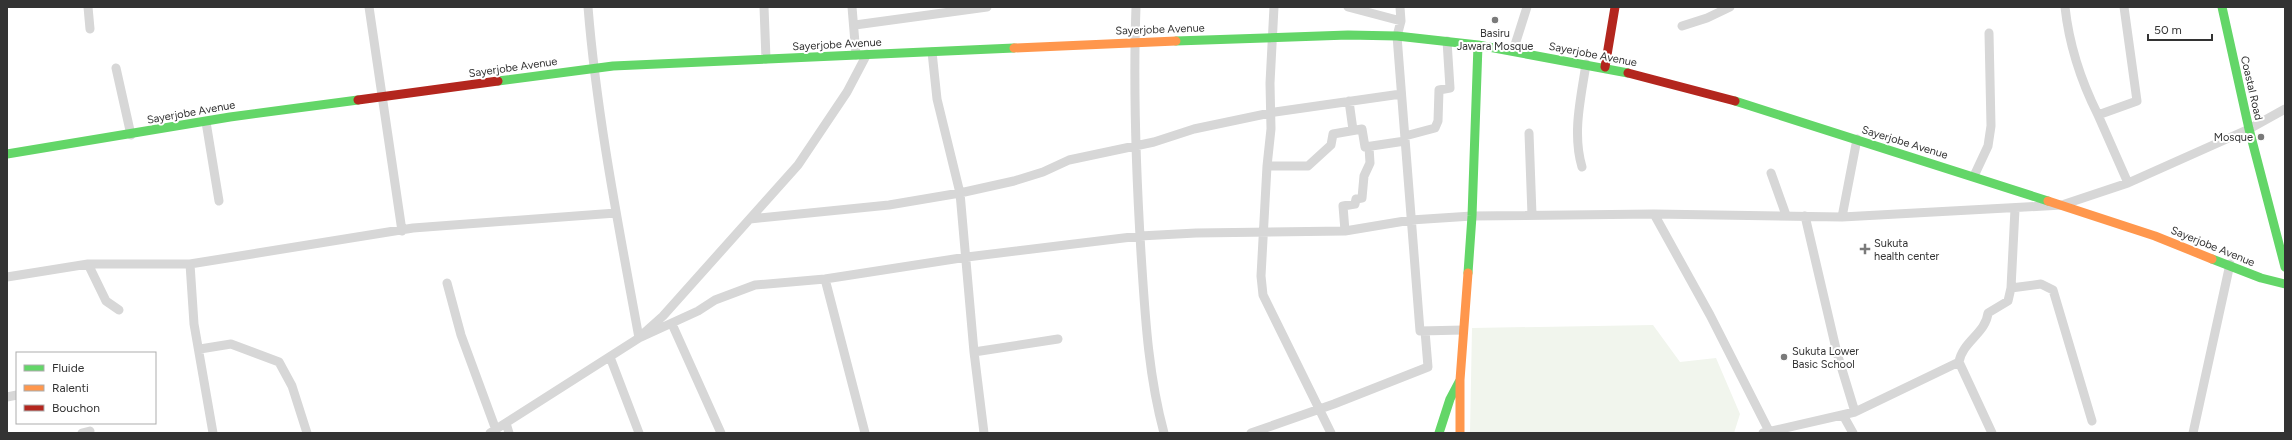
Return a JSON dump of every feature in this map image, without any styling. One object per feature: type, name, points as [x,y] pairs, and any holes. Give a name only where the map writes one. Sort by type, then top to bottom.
[{"type":"street","points":[[88,7],[90,29]]},
{"type":"street","points":[[369,7],[384,98],[402,230]]},
{"type":"street","points":[[588,7],[593,68],[616,212],[639,338]]},
{"type":"street","points":[[764,7],[766,59]]},
{"type":"street","points":[[852,7],[855,26],[856,55]]},
{"type":"street","points":[[855,26],[987,7]]},
{"type":"street","points":[[1136,7],[1134,42],[1140,236],[1148,351],[1154,394],[1164,433]]},
{"type":"street","points":[[1274,7],[1261,276],[1263,295],[1331,433]]},
{"type":"street","points":[[1348,7],[1401,21]]},
{"type":"street","points":[[1400,7],[1401,21],[1397,36],[1420,331],[1463,330]]},
{"type":"street","points":[[1513,51],[1527,7]]},
{"type":"street","points":[[1605,67],[1615,7]]},
{"type":"street","points":[[1682,26],[1707,18],[1730,7]]},
{"type":"street","points":[[2065,7],[2068,32],[2090,98],[2128,182]]},
{"type":"street","points":[[2098,115],[2137,102],[2124,7]]},
{"type":"street","name":"Coastal Road","points":[[2222,7],[2249,129],[2285,267]]},
{"type":"street","points":[[1974,176],[1988,146],[1991,126],[1989,33]]},
{"type":"street","name":"Sayerjobe Avenue","points":[[7,154],[206,122],[593,68],[1134,42],[1272,37],[1397,36],[1478,45],[1605,67],[1712,94],[2062,205],[2155,236],[2230,264],[2262,278],[2285,284]]},
{"type":"street","points":[[1267,166],[1308,166],[1331,145],[1333,134],[1362,129],[1365,147],[1369,147],[1405,138],[1435,128],[1438,121],[1439,90],[1450,88],[1447,41]]},
{"type":"street","points":[[1460,433],[1460,380],[1472,216],[1478,45]]},
{"type":"street","points":[[932,52],[937,99],[960,193],[967,257],[974,352],[984,433]]},
{"type":"street","points":[[447,283],[461,335],[493,431],[639,338],[663,316],[798,165],[822,132],[847,92],[867,54]]},
{"type":"street","points":[[1582,167],[1578,153],[1577,126],[1586,64]]},
{"type":"street","points":[[116,68],[131,135]]},
{"type":"street","points":[[750,219],[889,205],[960,193],[1044,172],[1069,160],[1137,145],[1194,129],[1270,113],[1401,94]]},
{"type":"street","points":[[1349,101],[1353,130]]},
{"type":"street","points":[[639,338],[698,311],[715,300],[755,285],[825,279],[967,257],[1140,236],[1263,231],[1345,231],[1411,220],[1472,216],[1654,214],[1842,217],[2015,209],[2062,205],[2128,182],[2249,129],[2285,109]]},
{"type":"street","points":[[206,122],[219,201]]},
{"type":"street","points":[[1529,133],[1532,215]]},
{"type":"street","points":[[1842,217],[1857,140]]},
{"type":"street","points":[[1345,231],[1343,206],[1354,204],[1356,199],[1362,198],[1364,176],[1370,163],[1369,147]]},
{"type":"street","points":[[1771,173],[1786,215]]},
{"type":"street","points":[[1992,433],[1959,362],[1963,350],[1987,322],[1988,313],[2008,301],[2011,288],[2015,209]]},
{"type":"street","points":[[7,277],[88,264],[190,264],[402,230],[616,212]]},
{"type":"street","points":[[1654,214],[1710,315],[1767,432],[1855,412],[1959,362]]},
{"type":"street","points":[[1805,216],[1837,353],[1855,412]]},
{"type":"street","points":[[88,264],[106,301],[119,310]]},
{"type":"street","points":[[190,264],[194,324],[200,349],[212,433]]},
{"type":"street","points":[[2193,433],[2230,264]]},
{"type":"street","points":[[825,279],[865,433]]},
{"type":"street","points":[[2011,288],[2041,284],[2053,290],[2092,421]]},
{"type":"street","points":[[672,324],[721,433]]},
{"type":"street","points":[[1251,433],[1334,404],[1428,367],[1425,331]]},
{"type":"street","points":[[974,352],[1058,339]]},
{"type":"street","points":[[200,349],[231,344],[279,362],[292,386],[307,433]]},
{"type":"street","points":[[610,357],[639,433]]},
{"type":"street","points":[[1439,433],[1450,399],[1460,380]]},
{"type":"street","points":[[1843,415],[1853,433]]},
{"type":"street","points":[[506,424],[509,433]]},
{"type":"shaded area","points":[[1653,325],[1680,362],[1716,358],[1740,414],[1734,433],[1470,433],[1472,328]]},
{"type":"traffic: fast","points":[[2222,7],[2249,129],[2285,267]]},
{"type":"traffic: fast","points":[[1176,41],[1348,35],[1397,36],[1478,45],[1628,73]]},
{"type":"traffic: fast","points":[[1468,273],[1472,216],[1478,45]]},
{"type":"traffic: fast","points":[[498,81],[613,66],[1014,48]]},
{"type":"traffic: fast","points":[[7,154],[230,117],[358,100]]},
{"type":"traffic: fast","points":[[1735,101],[2048,201]]},
{"type":"traffic: fast","points":[[2212,259],[2261,278],[2285,284]]},
{"type":"traffic: fast","points":[[1439,433],[1450,399],[1459,382]]},
{"type":"traffic: slow","points":[[1014,48],[1176,41]]},
{"type":"traffic: slow","points":[[2048,201],[2155,236],[2212,259]]},
{"type":"traffic: slow","points":[[1460,433],[1460,380],[1468,273]]},
{"type":"traffic: jam","points":[[1605,67],[1615,7]]},
{"type":"traffic: jam","points":[[1628,73],[1735,101]]},
{"type":"traffic: jam","points":[[358,100],[498,81]]},
{"type":"place","name":"Basiru Jawara Mosque","points":[[1495,20]]},
{"type":"place","name":"Mosque","points":[[2261,137]]},
{"type":"place","name":"Sukuta health center","points":[[1865,249]]},
{"type":"place","name":"Sukuta Lower Basic School","points":[[1784,357]]}]
